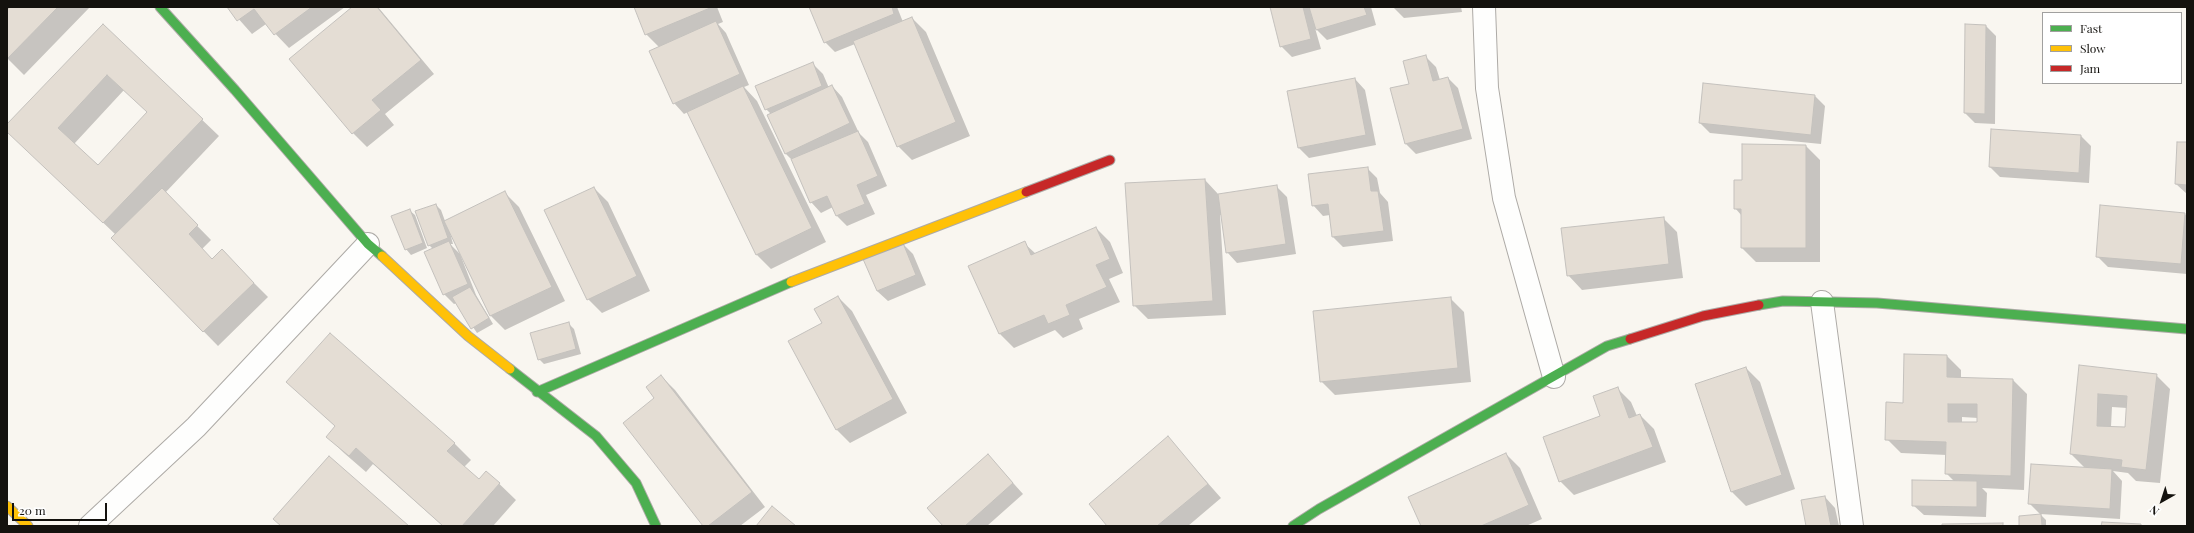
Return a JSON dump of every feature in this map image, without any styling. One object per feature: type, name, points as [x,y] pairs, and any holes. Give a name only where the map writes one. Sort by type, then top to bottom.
[{"type":"street","points":[[160,7],[235,90],[368,244],[468,336],[537,392],[596,436],[636,483],[656,526]]},
{"type":"street","points":[[1484,7],[1487,88],[1504,198],[1554,377]]},
{"type":"street","points":[[537,392],[792,281],[1110,160]]},
{"type":"street","points":[[90,526],[196,427],[368,244]]},
{"type":"street","points":[[1293,526],[1319,509],[1607,346],[1703,316],[1782,301],[1822,302],[1877,304],[2187,329]]},
{"type":"street","points":[[1822,302],[1852,526]]},
{"type":"street","points":[[7,506],[28,526]]},
{"type":"building","points":[[10,7],[58,7],[7,59],[7,10]]},
{"type":"building","points":[[227,7],[312,7],[274,35],[254,9],[237,21]]},
{"type":"building","points":[[352,7],[377,7],[421,60],[372,100],[381,110],[352,134],[289,59]]},
{"type":"building","points":[[634,7],[709,7],[710,8],[645,35]]},
{"type":"building","points":[[809,7],[892,7],[894,14],[824,43]]},
{"type":"building","points":[[1270,7],[1303,7],[1311,39],[1280,47]]},
{"type":"building","points":[[1309,7],[1364,7],[1367,15],[1316,30]]},
{"type":"building","points":[[912,17],[956,122],[897,147],[853,41]]},
{"type":"building","points":[[716,21],[740,74],[673,104],[649,51]]},
{"type":"building","points":[[103,24],[203,119],[103,223],[7,132],[7,124]],"holes":[[[107,75],[147,112],[98,165],[58,128]]]},
{"type":"building","points":[[1965,24],[1986,25],[1985,114],[1964,113]]},
{"type":"building","points":[[1426,55],[1433,81],[1448,77],[1463,129],[1405,144],[1390,88],[1409,84],[1403,61]]},
{"type":"building","points":[[813,62],[822,86],[765,110],[755,86]]},
{"type":"building","points":[[1355,78],[1366,135],[1298,148],[1287,91]]},
{"type":"building","points":[[1703,83],[1815,95],[1811,135],[1699,123]]},
{"type":"building","points":[[832,85],[850,123],[785,154],[767,115]]},
{"type":"building","points":[[743,86],[812,228],[756,255],[687,112]]},
{"type":"building","points":[[1991,129],[2081,135],[2079,173],[1989,167]]},
{"type":"building","points":[[858,131],[878,176],[857,185],[865,204],[836,216],[827,196],[810,203],[791,159]]},
{"type":"building","points":[[2177,142],[2187,142],[2187,185],[2175,184]]},
{"type":"building","points":[[1742,144],[1806,145],[1806,248],[1741,248],[1741,209],[1734,209],[1734,180],[1742,180]]},
{"type":"building","points":[[1368,167],[1371,191],[1378,191],[1384,231],[1332,237],[1328,204],[1312,206],[1308,174]]},
{"type":"building","points":[[1205,179],[1213,301],[1133,306],[1125,183]]},
{"type":"building","points":[[1277,185],[1286,244],[1226,253],[1218,194]]},
{"type":"building","points":[[594,187],[637,276],[587,300],[544,210]]},
{"type":"building","points":[[162,188],[198,225],[189,234],[212,259],[222,249],[254,283],[203,332],[111,238]]},
{"type":"building","points":[[505,191],[552,287],[490,316],[444,221]]},
{"type":"building","points":[[436,204],[448,238],[428,246],[415,211]]},
{"type":"building","points":[[2100,205],[2185,213],[2181,264],[2096,257]]},
{"type":"building","points":[[410,209],[423,243],[405,250],[391,216]]},
{"type":"building","points":[[1664,217],[1669,264],[1567,276],[1561,228]]},
{"type":"building","points":[[1096,227],[1110,259],[1096,265],[1107,287],[1066,305],[1070,315],[1048,324],[1044,315],[999,334],[968,266],[1025,241],[1031,255]]},
{"type":"building","points":[[449,241],[468,284],[443,295],[424,252]]},
{"type":"building","points":[[903,243],[916,275],[877,291],[863,259]]},
{"type":"building","points":[[470,287],[489,318],[471,329],[452,297]]},
{"type":"building","points":[[838,296],[893,399],[836,430],[788,341],[822,323],[814,309]]},
{"type":"building","points":[[1451,297],[1458,368],[1320,382],[1313,311]]},
{"type":"building","points":[[569,322],[576,349],[538,360],[530,333]]},
{"type":"building","points":[[330,333],[455,443],[447,451],[479,479],[486,471],[500,483],[462,526],[443,526],[356,448],[349,456],[326,437],[335,426],[286,382]]},
{"type":"building","points":[[1904,354],[1947,355],[1947,377],[2013,379],[2011,476],[1945,474],[1946,442],[1885,440],[1886,402],[1903,403]],"holes":[[[1948,404],[1977,404],[1977,422],[1948,422]]]},
{"type":"building","points":[[2079,365],[2157,374],[2146,470],[2121,467],[2122,460],[2070,454]],"holes":[[[2098,394],[2127,396],[2125,427],[2097,426]]]},
{"type":"building","points":[[1746,367],[1782,475],[1731,492],[1695,384]]},
{"type":"building","points":[[661,375],[752,492],[708,526],[703,526],[623,423],[654,398],[646,387]]},
{"type":"building","points":[[1618,387],[1629,418],[1640,414],[1653,447],[1559,482],[1543,437],[1600,416],[1593,396]]},
{"type":"building","points":[[1168,436],[1208,484],[1157,526],[1107,526],[1089,504]]},
{"type":"building","points":[[1506,453],[1529,505],[1481,526],[1421,526],[1408,497]]},
{"type":"building","points":[[988,454],[1013,483],[965,526],[943,526],[927,508]]},
{"type":"building","points":[[329,456],[409,526],[281,526],[273,519]]},
{"type":"building","points":[[2031,464],[2112,469],[2110,509],[2028,504]]},
{"type":"building","points":[[1912,480],[1977,481],[1977,507],[1912,506]]},
{"type":"building","points":[[1825,496],[1831,526],[1806,526],[1801,500]]},
{"type":"building","points":[[772,506],[796,526],[756,526]]},
{"type":"building","points":[[2041,514],[2042,526],[2019,526],[2019,516]]},
{"type":"building","points":[[2102,522],[2141,524],[2141,526],[2101,526]]},
{"type":"building","points":[[2003,523],[2003,526],[1942,526],[1942,524]]},
{"type":"traffic: fast","points":[[160,7],[235,90],[368,244],[382,256]]},
{"type":"traffic: fast","points":[[537,392],[791,282]]},
{"type":"traffic: fast","points":[[1759,305],[1783,301],[1877,303],[2187,329]]},
{"type":"traffic: fast","points":[[1293,526],[1319,509],[1607,346],[1630,339]]},
{"type":"traffic: fast","points":[[510,369],[596,436],[636,483],[656,526]]},
{"type":"traffic: slow","points":[[791,282],[1026,192]]},
{"type":"traffic: slow","points":[[382,256],[468,336],[510,369]]},
{"type":"traffic: slow","points":[[7,506],[28,526]]},
{"type":"traffic: jam","points":[[1026,192],[1110,160]]},
{"type":"traffic: jam","points":[[1630,339],[1703,316],[1759,305]]}]
